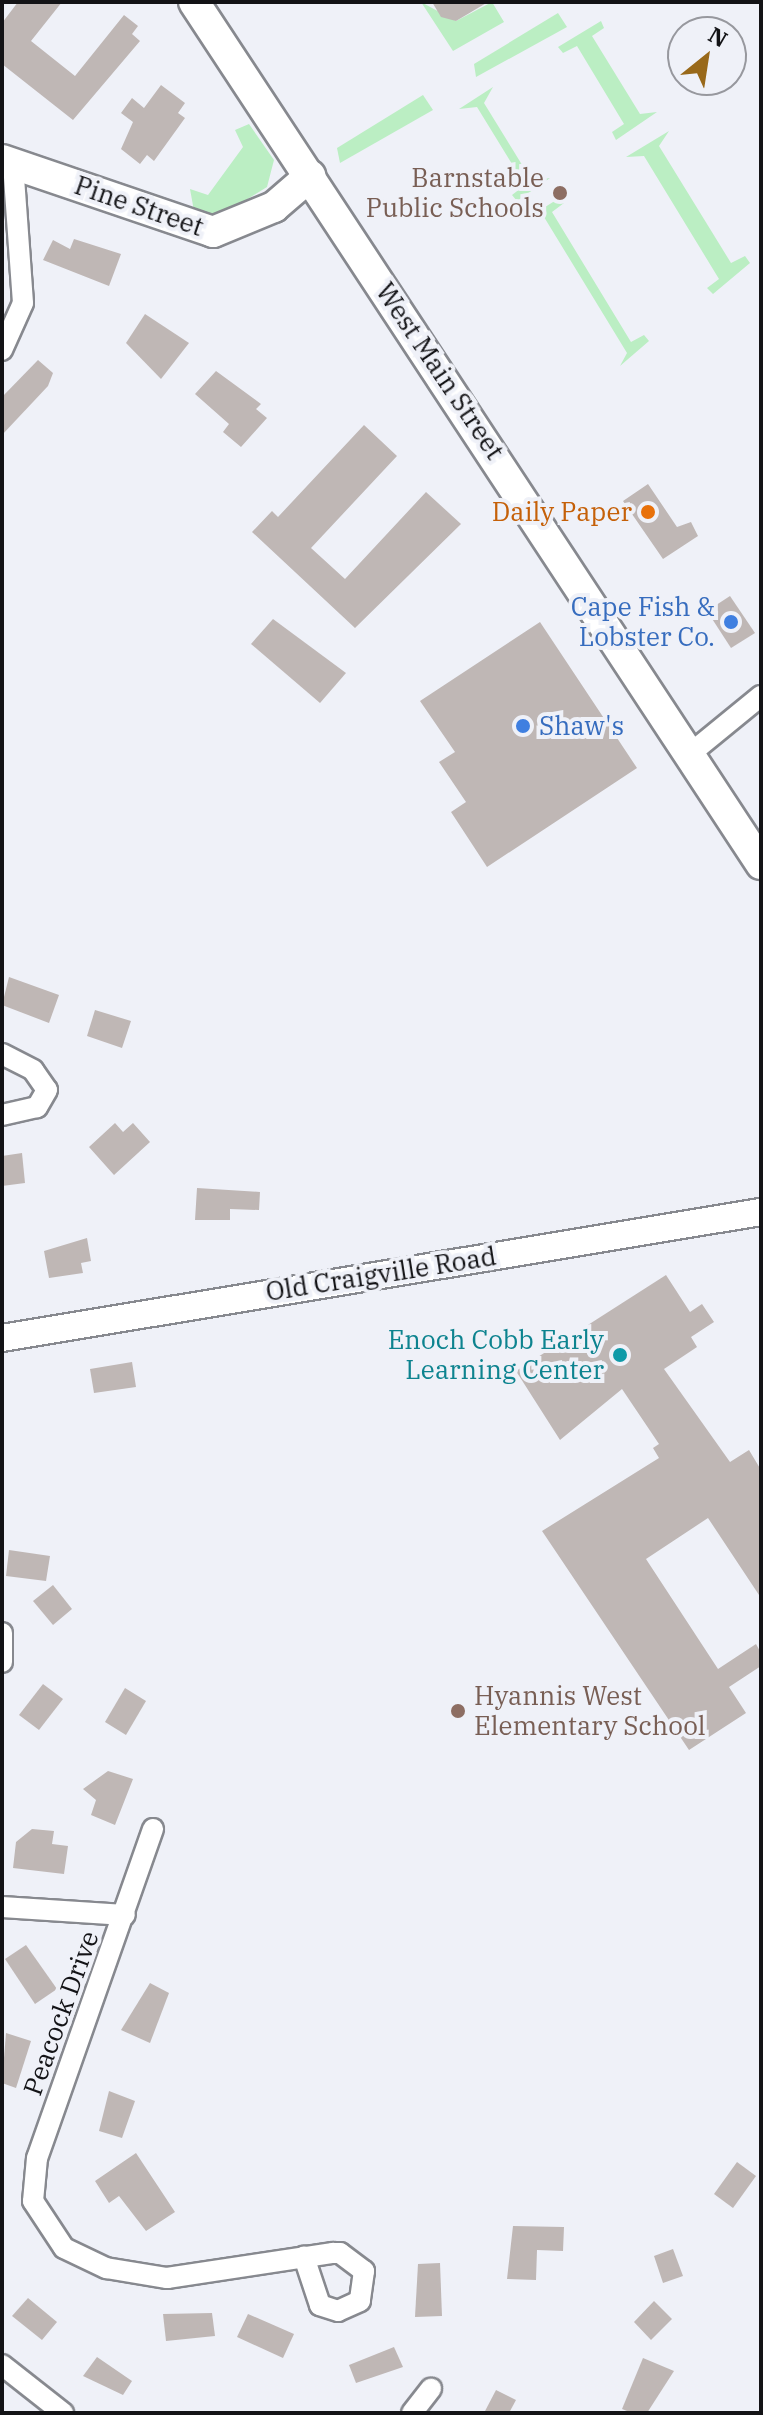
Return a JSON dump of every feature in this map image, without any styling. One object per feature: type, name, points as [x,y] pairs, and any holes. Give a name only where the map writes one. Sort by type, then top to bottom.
[{"type":"main road","name":"West Main Street","points":[[194,2],[691,753],[761,864]]},
{"type":"main road","name":"Pine Street","points":[[8,162],[213,232],[274,207],[310,176]]},
{"type":"street","points":[[2,350],[23,303],[8,162]]},
{"type":"street","points":[[691,753],[761,696]]},
{"type":"street","points":[[2,1054],[33,1070],[47,1090],[37,1107],[2,1115]]},
{"type":"street","name":"Old Craigville Road","points":[[2,1338],[761,1212]]},
{"type":"street","points":[[2,1633],[2,1662]]},
{"type":"street","name":"Peacock Drive","points":[[153,1829],[37,2158],[37,2213],[64,2248],[146,2277],[304,2257]]},
{"type":"street","points":[[2,1907],[125,1915]]},
{"type":"street","points":[[2,2365],[63,2413]]},
{"type":"street","points":[[412,2413],[431,2389]]},
{"type":"green space","points":[[421,2],[456,21],[492,2],[504,22],[453,51]]},
{"type":"green space","points":[[558,13],[567,27],[476,77],[474,64]]},
{"type":"green space","points":[[601,21],[604,28],[592,36],[640,114],[657,112],[616,140],[612,132],[624,124],[577,46],[563,53],[558,47]]},
{"type":"green space","points":[[493,87],[484,103],[532,181],[550,178],[517,201],[512,195],[525,185],[477,107],[459,109]]},
{"type":"green space","points":[[423,95],[433,110],[340,163],[337,148]]},
{"type":"green space","points":[[249,124],[274,160],[267,187],[217,218],[194,211],[190,189],[208,195],[243,147],[235,130]]},
{"type":"green space","points":[[669,131],[659,146],[731,263],[745,256],[750,263],[713,294],[707,288],[719,279],[644,156],[626,157]]},
{"type":"green space","points":[[561,197],[564,203],[552,212],[631,342],[644,335],[649,341],[620,366],[627,353],[544,217],[526,219]]},
{"type":"building","points":[[18,2],[62,2],[31,41],[75,76],[124,15],[138,26],[132,34],[140,41],[73,120],[2,64],[2,23]]},
{"type":"building","points":[[432,2],[488,2],[456,21],[441,17]]},
{"type":"building","points":[[161,85],[185,103],[178,113],[185,118],[154,161],[147,155],[140,164],[121,149],[133,122],[121,113],[132,98],[144,108]]},
{"type":"building","points":[[74,239],[121,254],[109,286],[43,260],[53,240],[70,249]]},
{"type":"building","points":[[145,314],[189,343],[161,379],[126,343]]},
{"type":"building","points":[[38,360],[53,373],[48,386],[2,435],[2,397]]},
{"type":"building","points":[[216,371],[261,404],[256,409],[267,418],[241,447],[223,432],[229,424],[195,394]]},
{"type":"building","points":[[364,425],[397,456],[311,548],[345,579],[426,492],[461,524],[355,628],[252,532],[272,511],[278,517]]},
{"type":"building","name":"Daily Paper","points":[[648,484],[677,527],[691,522],[698,536],[663,559],[623,501]]},
{"type":"building","name":"Cape Fish & Lobster Co.","points":[[730,596],[755,633],[731,648],[707,611]]},
{"type":"building","points":[[273,619],[346,673],[320,703],[251,644]]},
{"type":"building","name":"Shaw's","points":[[540,622],[637,768],[487,867],[451,812],[466,802],[439,762],[455,752],[420,701]]},
{"type":"building","points":[[9,977],[59,995],[49,1023],[2,1005]]},
{"type":"building","points":[[95,1010],[131,1021],[122,1048],[87,1036]]},
{"type":"building","points":[[115,1123],[123,1132],[133,1123],[150,1142],[114,1175],[89,1147]]},
{"type":"building","points":[[22,1153],[25,1183],[2,1186],[2,1156]]},
{"type":"building","points":[[197,1188],[260,1192],[259,1210],[230,1209],[230,1220],[195,1220]]},
{"type":"building","points":[[87,1238],[91,1261],[81,1263],[83,1273],[49,1278],[44,1251]]},
{"type":"building","points":[[666,1275],[690,1312],[702,1304],[714,1322],[691,1337],[697,1347],[664,1369],[730,1462],[749,1450],[761,1470],[761,1598],[708,1518],[646,1559],[718,1669],[756,1644],[761,1653],[761,1666],[729,1687],[746,1713],[689,1750],[542,1531],[659,1458],[653,1448],[659,1444],[622,1389],[560,1440],[516,1371]]},
{"type":"building","points":[[132,1362],[136,1387],[94,1393],[90,1369]]},
{"type":"building","points":[[9,1550],[50,1556],[46,1581],[6,1576]]},
{"type":"building","points":[[53,1585],[72,1609],[53,1625],[33,1601]]},
{"type":"building","points":[[43,1684],[63,1699],[39,1730],[19,1715]]},
{"type":"building","points":[[125,1688],[146,1701],[126,1735],[105,1722]]},
{"type":"building","points":[[108,1771],[133,1779],[115,1825],[91,1815],[96,1800],[83,1789]]},
{"type":"building","points":[[32,1829],[54,1831],[52,1844],[68,1846],[64,1874],[13,1868],[16,1842]]},
{"type":"building","points":[[26,1945],[57,1989],[35,2004],[5,1959]]},
{"type":"building","points":[[150,1983],[169,1993],[150,2043],[121,2030]]},
{"type":"building","points":[[6,2033],[31,2041],[16,2088],[2,2083]]},
{"type":"building","points":[[109,2091],[135,2101],[122,2138],[99,2131]]},
{"type":"building","points":[[136,2153],[175,2212],[146,2231],[119,2196],[109,2203],[95,2181]]},
{"type":"building","points":[[737,2162],[756,2176],[733,2208],[714,2194]]},
{"type":"building","points":[[513,2226],[564,2227],[563,2251],[537,2250],[536,2280],[507,2279]]},
{"type":"building","points":[[673,2249],[683,2276],[663,2283],[654,2256]]},
{"type":"building","points":[[440,2263],[442,2316],[415,2317],[418,2264]]},
{"type":"building","points":[[28,2298],[57,2322],[42,2340],[12,2316]]},
{"type":"building","points":[[654,2301],[672,2319],[651,2340],[634,2322]]},
{"type":"building","points":[[212,2313],[215,2336],[166,2341],[163,2314]]},
{"type":"building","points":[[248,2314],[294,2334],[283,2358],[237,2337]]},
{"type":"building","points":[[394,2347],[403,2367],[356,2383],[349,2365]]},
{"type":"building","points":[[97,2357],[132,2381],[123,2395],[83,2376]]},
{"type":"building","points":[[643,2358],[674,2371],[647,2413],[632,2413],[622,2409]]},
{"type":"building","points":[[496,2390],[516,2400],[509,2413],[484,2413]]},
{"type":"place","name":"Barnstable Public Schools","points":[[560,193]]},
{"type":"place","name":"Daily Paper","points":[[648,512]]},
{"type":"place","name":"Cape Fish & Lobster Co.","points":[[731,622]]},
{"type":"place","name":"Shaw's","points":[[523,726]]},
{"type":"place","name":"Enoch Cobb Early Learning Center","points":[[620,1355]]},
{"type":"place","name":"Hyannis West Elementary School","points":[[458,1711]]}]
